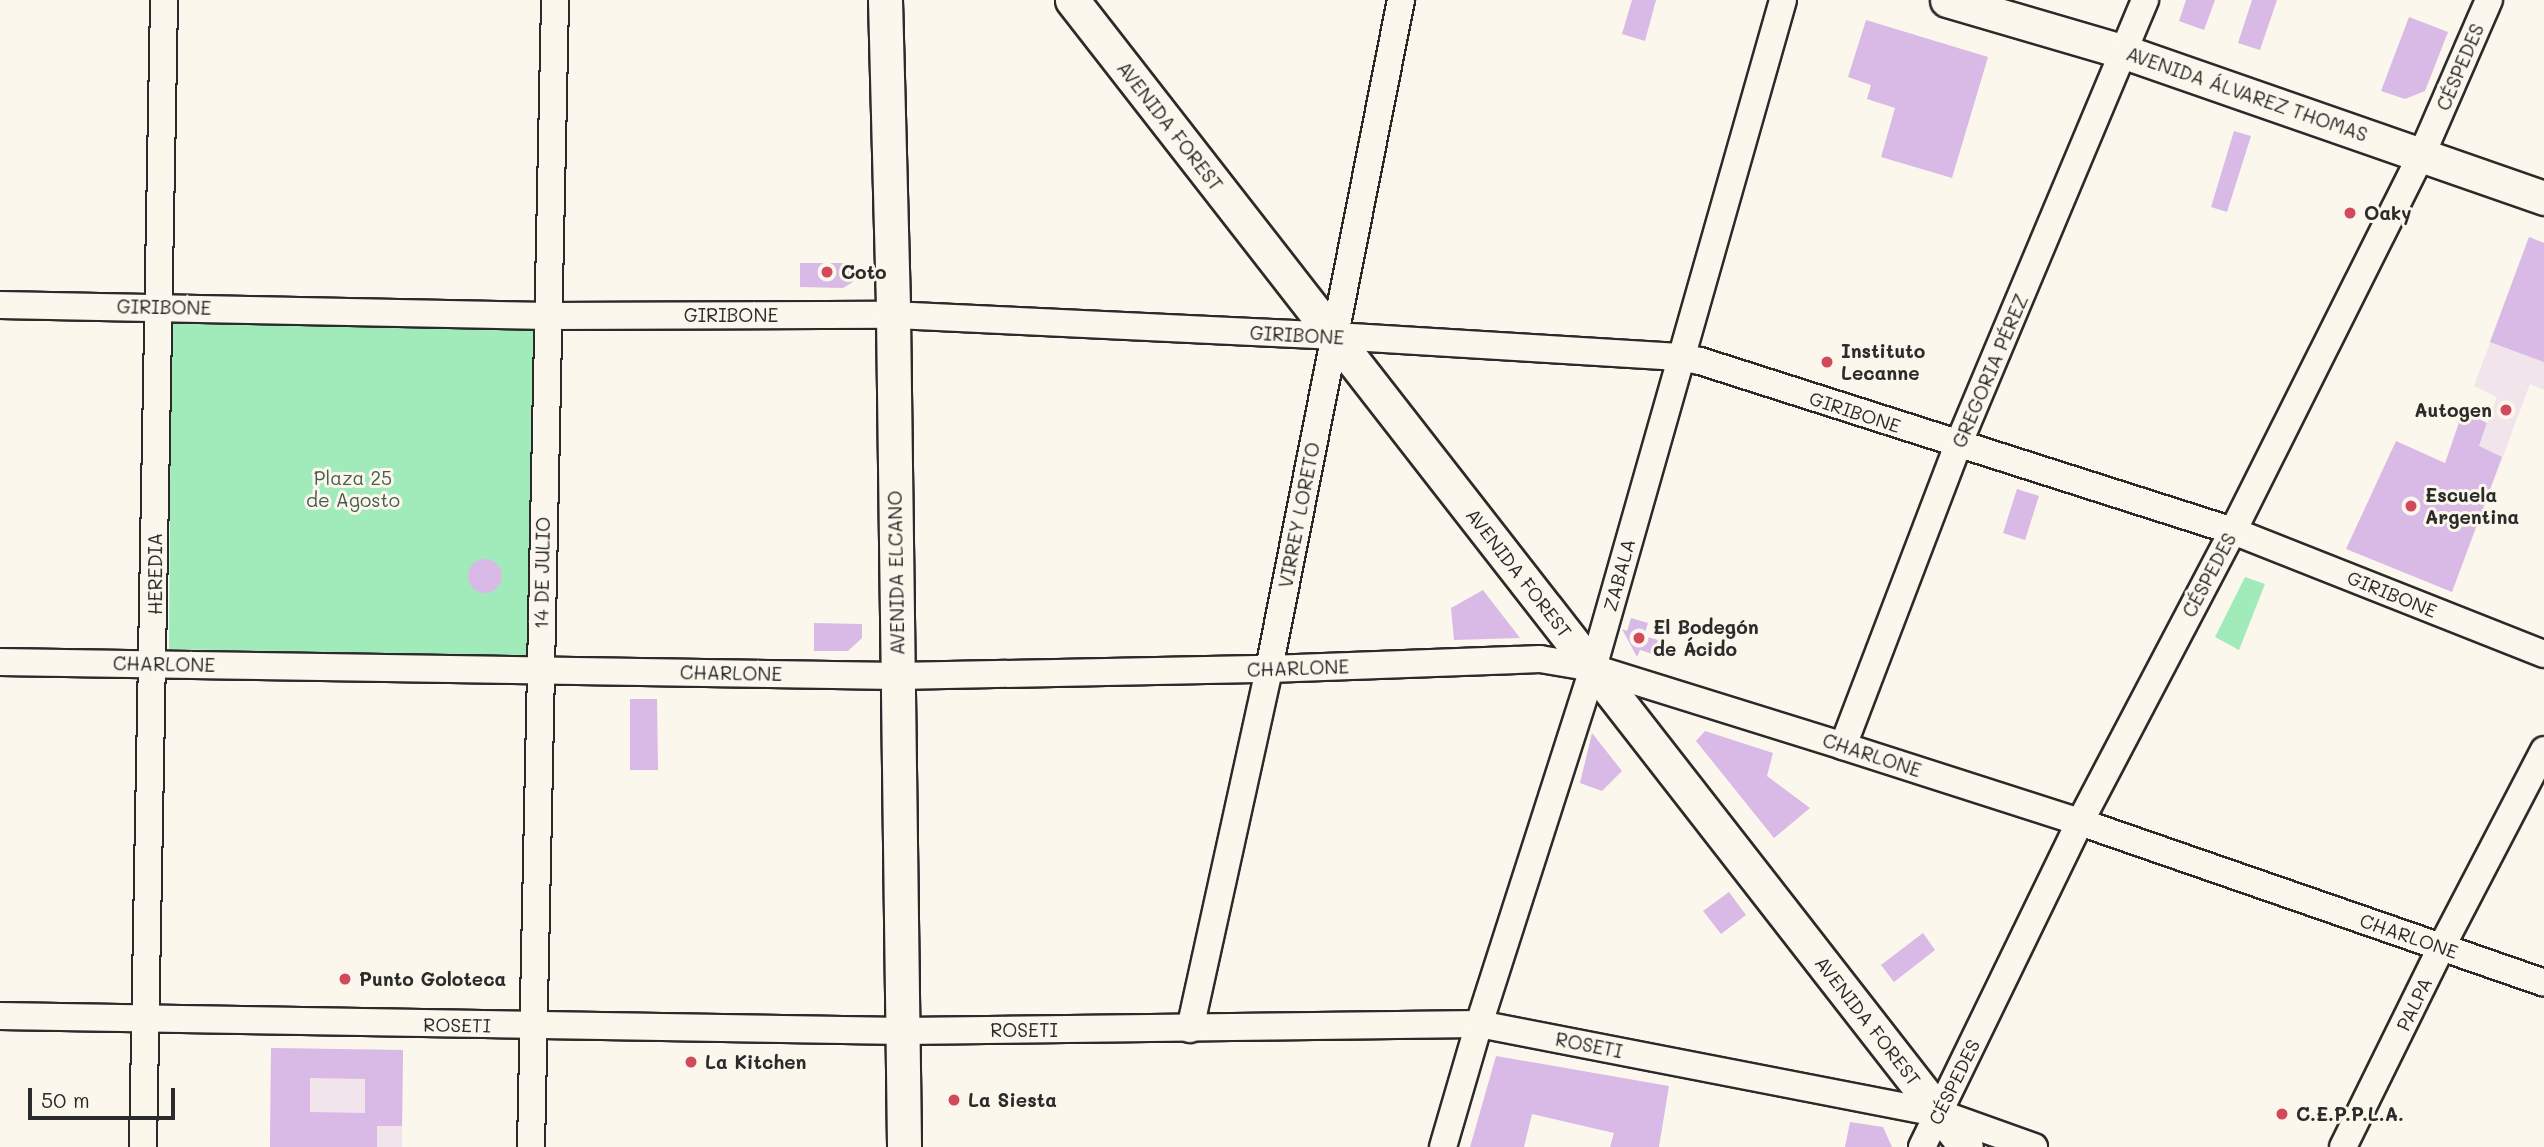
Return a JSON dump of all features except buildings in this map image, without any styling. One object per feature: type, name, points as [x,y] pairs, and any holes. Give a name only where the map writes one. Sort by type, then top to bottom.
[{"type":"main road","name":"AVENIDA ELCANO","points":[[885,0],[893,315],[904,1147]]},
{"type":"main road","name":"AVENIDA FOREST","points":[[1072,0],[1966,1147]]},
{"type":"main road","name":"AVENIDA ÁLVAREZ THOMAS","points":[[1947,0],[2125,51],[2544,198]]},
{"type":"street","name":"HEREDIA","points":[[144,1147],[144,1019],[154,664],[164,0]]},
{"type":"street","name":"14 DE JULIO","points":[[531,1147],[555,0]]},
{"type":"street","name":"VIRREY LORETO","points":[[1190,1029],[1269,669],[1401,0]]},
{"type":"street","name":"ZABALA","points":[[1443,1147],[1479,1024],[1593,668],[1679,357],[1783,0]]},
{"type":"street","name":"GREGORIA PÉREZ","points":[[1843,746],[1958,445],[2145,0]]},
{"type":"street","name":"CÉSPEDES","points":[[1922,1147],[2080,822],[2233,531],[2422,153],[2489,0]]},
{"type":"street","name":"GIRIBONE","points":[[0,305],[548,316],[893,315],[1335,336],[1679,357],[1700,361],[2233,531],[2544,654]]},
{"type":"street","name":"CHARLONE","points":[[0,662],[897,676],[1269,669],[1541,659],[1593,668],[2080,822],[2544,983]]},
{"type":"street","name":"PALPA","points":[[2343,1147],[2441,948],[2544,750]]},
{"type":"street","name":"ROSETI","points":[[0,1016],[903,1031],[1479,1024],[1939,1113],[2034,1147]]},
{"type":"shaded area","name":"Autogen","points":[[2529,237],[2544,243],[2544,390],[2530,384],[2452,592],[2479,446],[2497,397],[2474,386]]},
{"type":"shaded area","points":[[271,1048],[403,1050],[402,1147],[270,1147]]},
{"type":"green space","name":"Plaza 25 de Agosto","points":[[171,321],[539,329],[531,657],[169,649]]},
{"type":"green space","points":[[2245,577],[2265,584],[2239,650],[2215,637]]},
{"type":"place","name":"Oaky","points":[[2350,213]]},
{"type":"place","name":"Coto","points":[[827,272]]},
{"type":"place","name":"Instituto Lecanne","points":[[1827,362]]},
{"type":"place","name":"Autogen","points":[[2506,410]]},
{"type":"place","name":"Escuela Argentina","points":[[2411,506]]},
{"type":"place","name":"El Bodegón de Ácido","points":[[1639,638]]},
{"type":"place","name":"Punto Goloteca","points":[[345,979]]},
{"type":"place","name":"La Kitchen","points":[[691,1062]]},
{"type":"place","name":"La Siesta","points":[[954,1100]]},
{"type":"place","name":"C.E.P.P.L.A.","points":[[2282,1114]]}]
